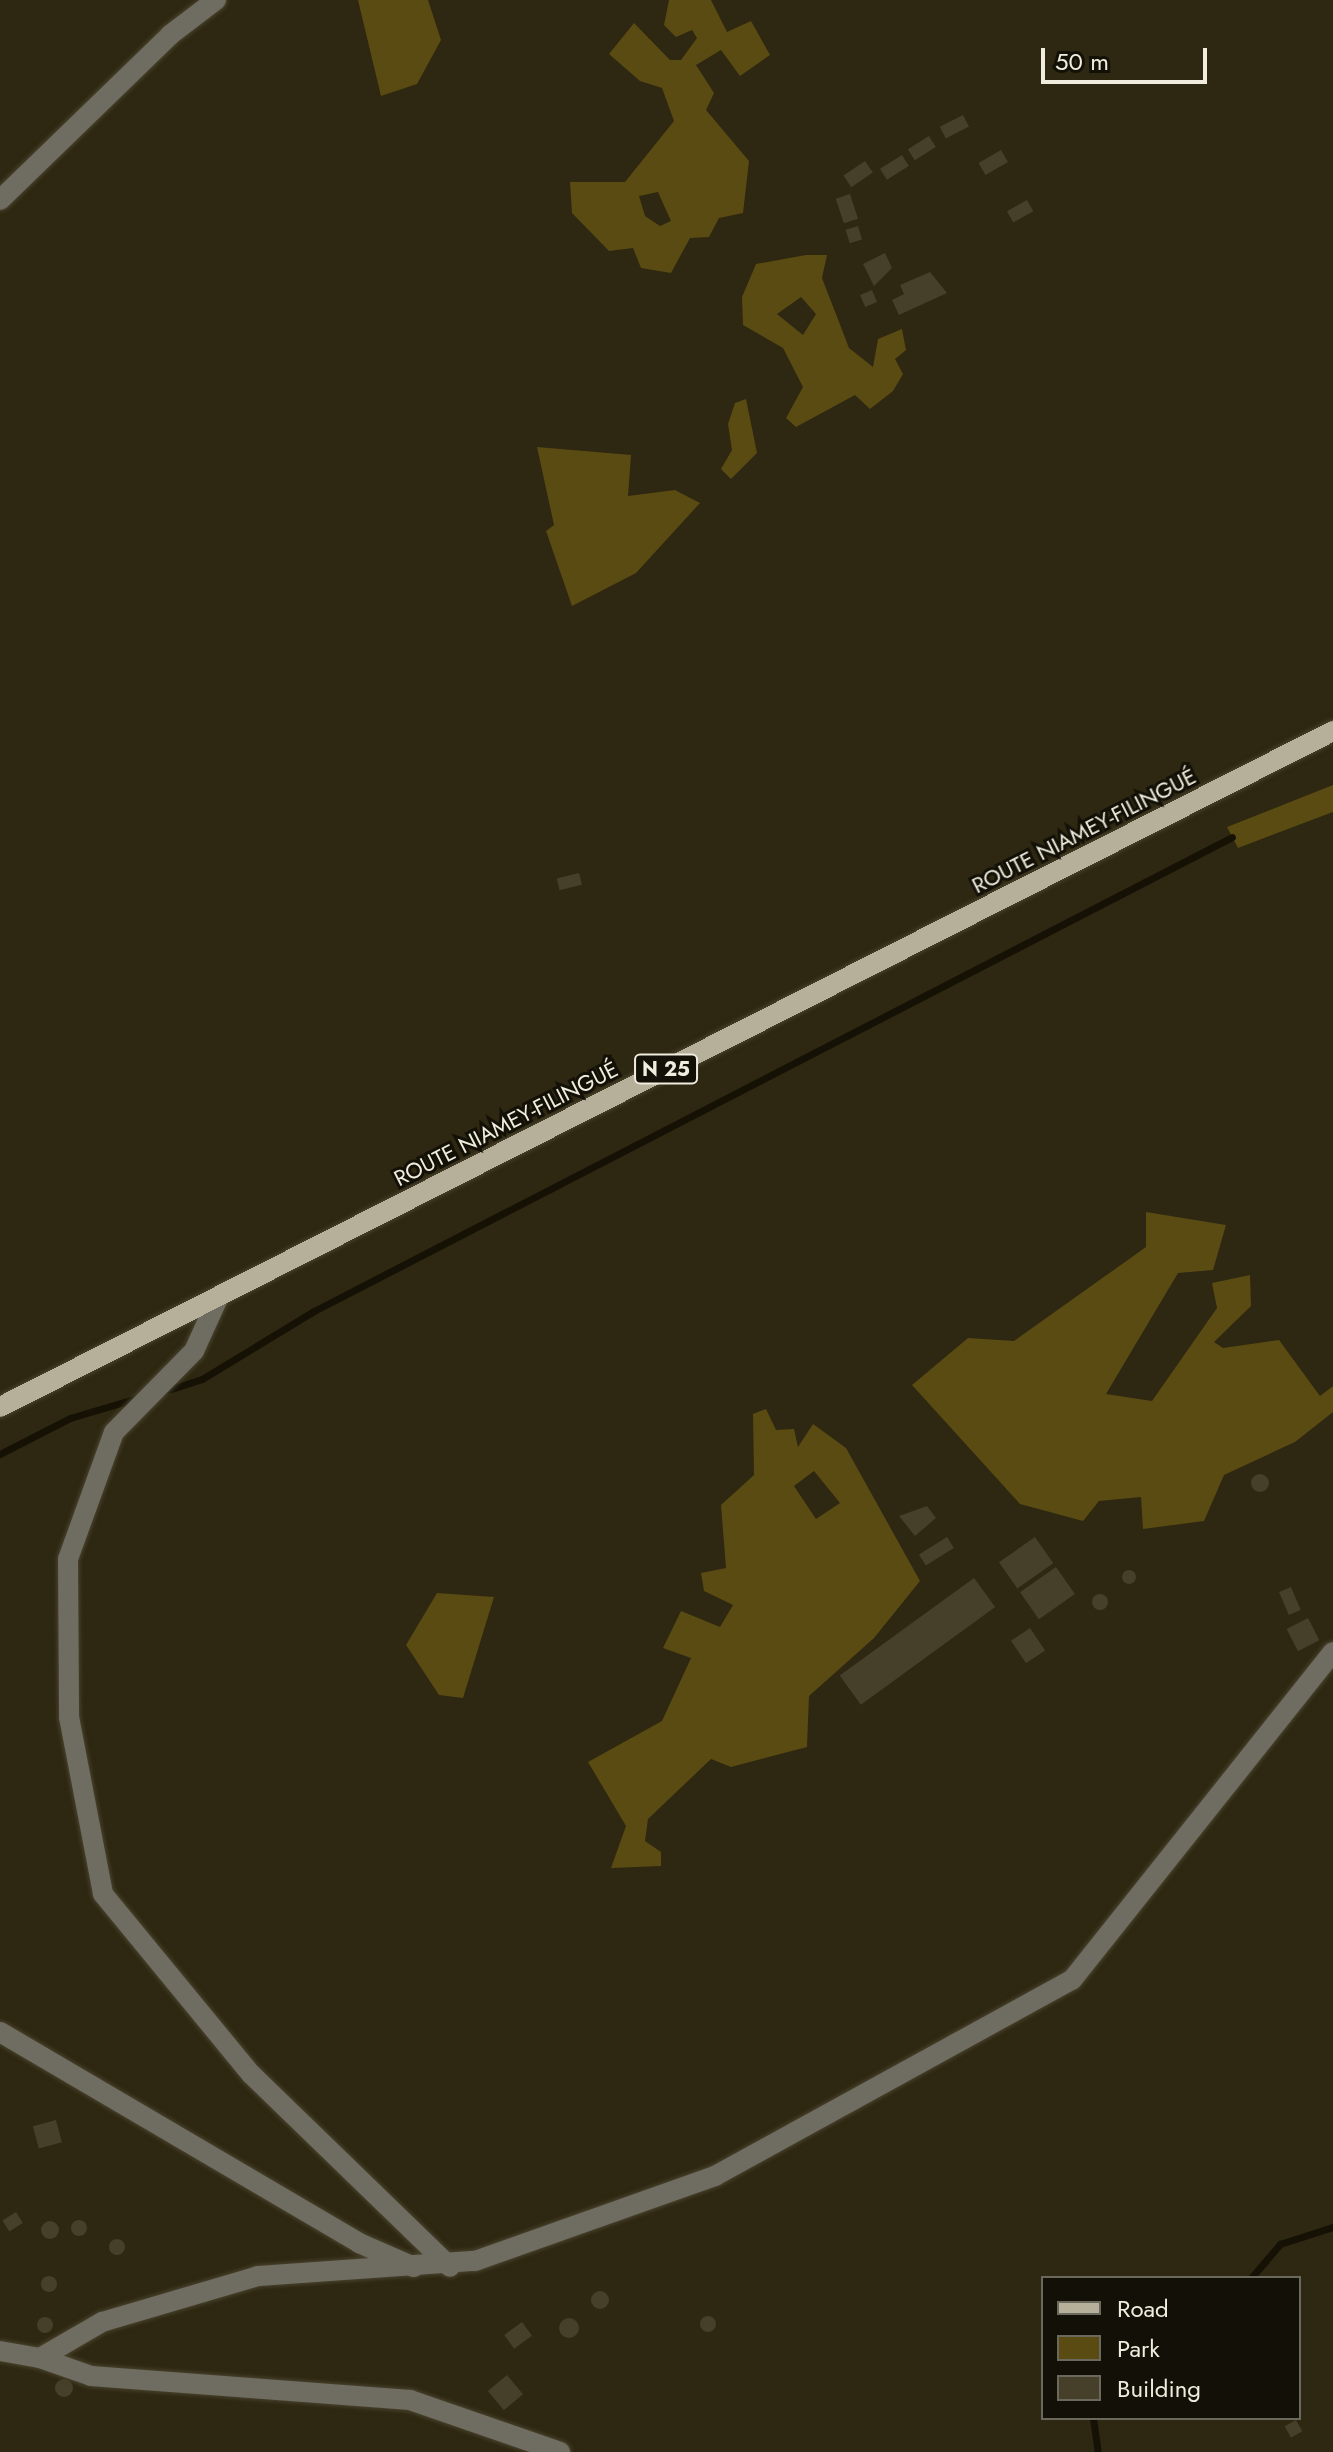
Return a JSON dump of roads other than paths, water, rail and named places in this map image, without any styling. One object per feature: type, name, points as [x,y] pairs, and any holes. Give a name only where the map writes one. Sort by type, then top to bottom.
[{"type":"main road","name":"ROUTE NIAMEY-FILINGUÉ","points":[[0,1407],[1333,731]]},
{"type":"street","points":[[0,200],[170,35],[216,0]]},
{"type":"street","points":[[219,1296],[194,1351],[114,1432],[68,1559],[69,1717],[103,1894],[251,2074],[450,2267]]},
{"type":"street","points":[[40,2358],[102,2322],[258,2276],[450,2267],[715,2176],[1072,1980],[1333,1652]]},
{"type":"street","points":[[0,2032],[359,2243],[418,2269]]},
{"type":"street","points":[[0,2351],[40,2358],[105,2377],[258,2383],[410,2400],[560,2452]]},
{"type":"waterway","points":[[162,1392],[202,1379],[314,1311],[1232,837]]},
{"type":"waterway","points":[[0,1454],[70,1418],[138,1398]]},
{"type":"waterway","points":[[1253,2276],[1280,2244],[1333,2227]]},
{"type":"waterway","points":[[1093,2420],[1098,2452]]}]
